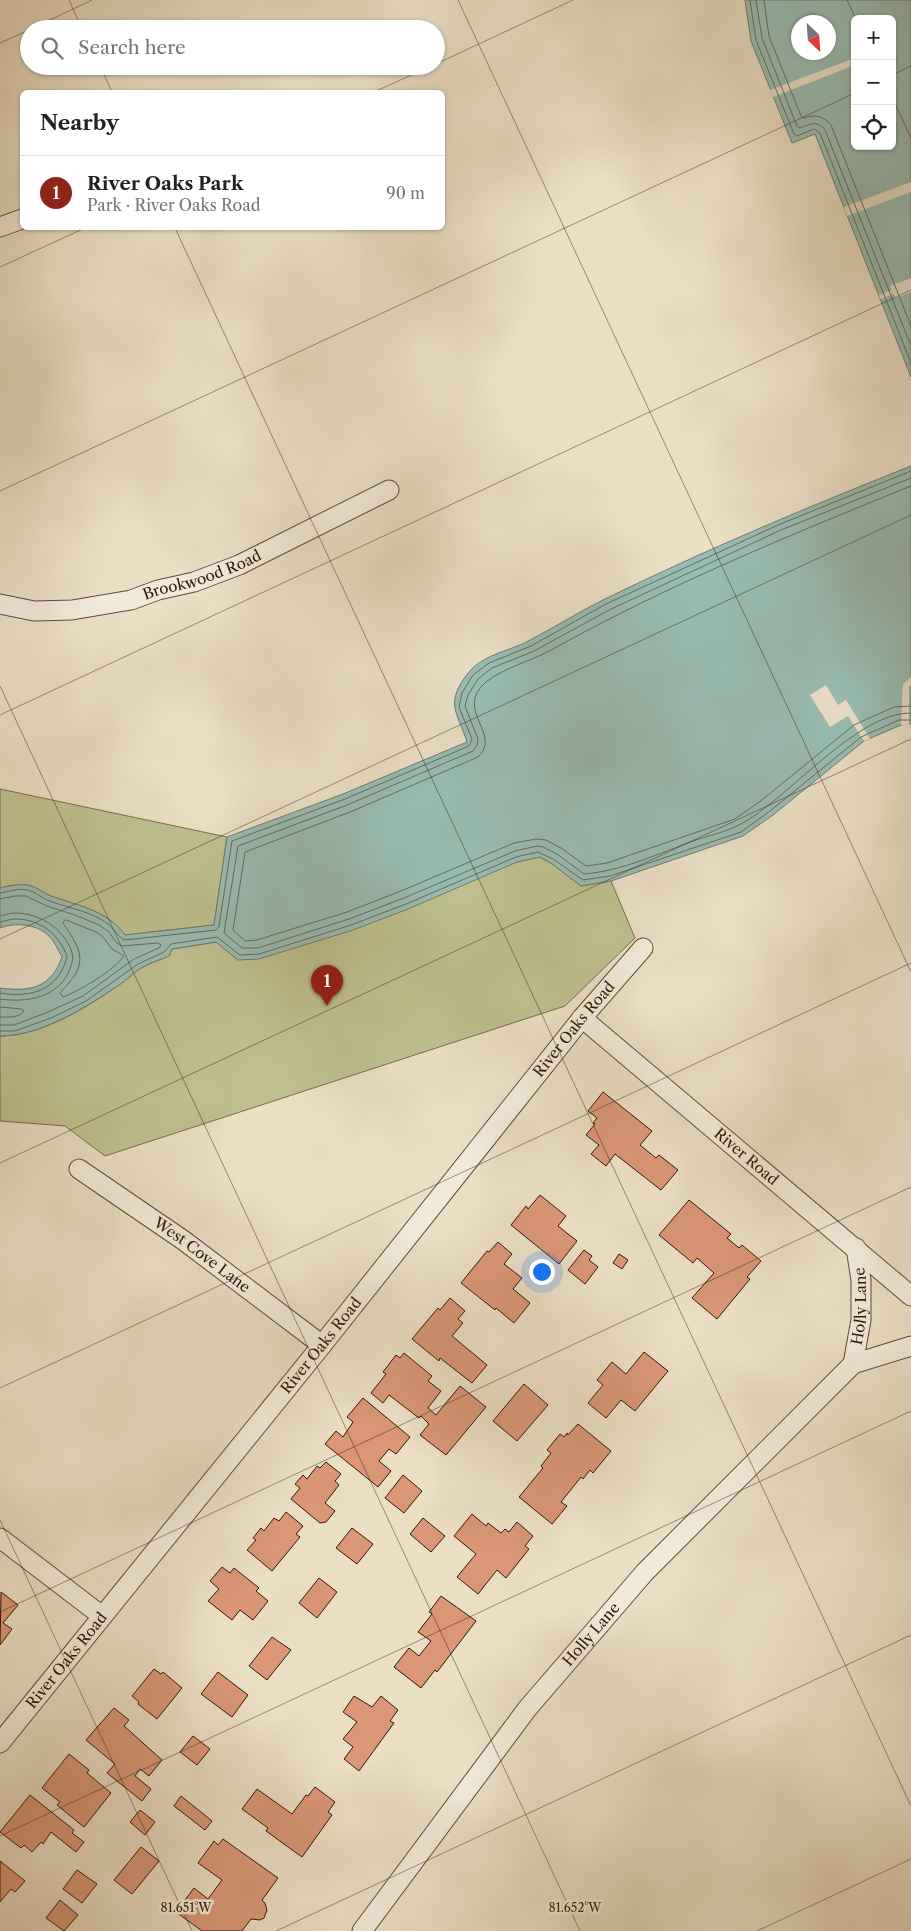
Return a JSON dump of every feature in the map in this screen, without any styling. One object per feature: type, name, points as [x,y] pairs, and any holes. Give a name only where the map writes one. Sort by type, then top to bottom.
[{"type":"street","points":[[0,227],[20,220]]},
{"type":"street","name":"Brookwood Road","points":[[0,604],[34,611],[72,610],[131,600],[158,590],[194,582],[238,565],[390,490]]},
{"type":"street","name":"River Oaks Road","points":[[0,1743],[322,1346],[582,1018],[643,948]]},
{"type":"street","name":"River Road","points":[[582,1018],[911,1296]]},
{"type":"street","name":"West Cove Lane","points":[[80,1169],[183,1240],[322,1346]]},
{"type":"street","name":"Holly Lane","points":[[852,1364],[861,1320],[861,1280],[856,1248]]},
{"type":"street","name":"Holly Lane","points":[[362,1931],[527,1709],[645,1572],[852,1364],[911,1346]]},
{"type":"street","points":[[0,1538],[102,1616]]},
{"type":"green space","points":[[0,789],[227,837],[214,925],[125,935],[101,914],[51,896],[33,887],[13,885],[0,888]]},
{"type":"green space","points":[[539,857],[551,863],[581,886],[611,881],[635,938],[565,1006],[105,1156],[65,1126],[0,1121],[0,1036],[16,1035],[47,1026],[78,1011],[106,994],[141,968],[169,956],[172,949],[217,942],[238,960],[517,862]]},
{"type":"water","points":[[745,0],[911,0],[911,377],[815,134],[792,143],[751,41]]},
{"type":"water","points":[[911,466],[911,724],[901,725],[864,741],[773,815],[743,836],[611,881],[581,886],[540,857],[517,862],[408,909],[353,930],[259,959],[238,960],[216,942],[172,949],[169,956],[141,968],[106,994],[78,1011],[47,1026],[16,1035],[0,1036],[0,988],[21,989],[38,986],[52,975],[62,957],[51,938],[38,929],[26,925],[12,925],[0,928],[0,888],[13,885],[33,887],[51,896],[101,914],[125,935],[214,925],[227,837],[343,794],[467,742],[455,707],[455,700],[461,683],[475,666],[491,656],[524,643],[596,604],[681,563],[795,513]]},
{"type":"pier","points":[[851,60],[851,67],[773,97],[770,90]]},
{"type":"pier","points":[[911,182],[911,192],[847,216],[844,207]]},
{"type":"pier","points":[[911,278],[911,292],[895,298],[894,294],[880,299],[879,295],[892,290],[890,286]]},
{"type":"pier","points":[[911,677],[911,685],[909,687],[909,725],[901,725],[903,684]]},
{"type":"pier","points":[[826,685],[838,705],[846,700],[870,739],[864,741],[848,716],[830,727],[810,695]]},
{"type":"building","points":[[603,1092],[652,1131],[640,1145],[656,1158],[659,1155],[678,1170],[661,1190],[615,1154],[606,1166],[591,1154],[599,1145],[586,1135],[595,1124],[593,1123],[597,1118],[588,1111]]},
{"type":"building","points":[[540,1195],[566,1216],[558,1226],[577,1241],[559,1264],[511,1225],[526,1206],[528,1209]]},
{"type":"building","points":[[689,1200],[731,1234],[727,1238],[739,1248],[742,1245],[761,1261],[747,1277],[750,1279],[717,1319],[692,1298],[714,1273],[697,1258],[693,1263],[659,1235]]},
{"type":"building","points":[[498,1242],[512,1254],[504,1264],[522,1278],[513,1289],[530,1303],[514,1323],[461,1283],[487,1251],[489,1252]]},
{"type":"building","points":[[584,1250],[592,1256],[589,1260],[598,1267],[585,1284],[568,1270]]},
{"type":"building","points":[[619,1254],[628,1260],[622,1269],[613,1263]]},
{"type":"building","points":[[450,1298],[465,1311],[458,1319],[463,1323],[452,1336],[487,1365],[472,1383],[440,1358],[439,1361],[412,1339],[438,1308],[440,1310]]},
{"type":"building","points":[[644,1352],[668,1371],[635,1411],[621,1400],[606,1418],[588,1403],[603,1385],[597,1380],[612,1362],[626,1374]]},
{"type":"building","points":[[404,1353],[432,1376],[428,1381],[441,1391],[428,1408],[436,1415],[460,1386],[486,1407],[446,1455],[420,1435],[429,1424],[421,1416],[419,1418],[389,1395],[383,1403],[371,1393],[386,1374],[383,1372],[396,1355],[400,1358]]},
{"type":"building","points":[[524,1384],[548,1405],[517,1441],[493,1421]]},
{"type":"building","points":[[363,1398],[410,1437],[396,1454],[389,1449],[379,1461],[391,1471],[378,1487],[325,1444],[336,1431],[343,1437],[353,1422],[347,1417]]},
{"type":"building","points":[[578,1424],[611,1451],[593,1473],[590,1470],[583,1479],[581,1477],[561,1502],[567,1506],[552,1524],[519,1497],[543,1468],[541,1466],[551,1453],[547,1450],[560,1434],[564,1437],[567,1433],[568,1435]]},
{"type":"building","points":[[326,1462],[341,1474],[335,1481],[339,1485],[325,1503],[335,1511],[326,1522],[320,1523],[291,1499],[300,1488],[295,1484],[303,1475],[307,1479],[317,1466],[320,1468]]},
{"type":"building","points":[[403,1475],[422,1491],[404,1513],[385,1498]]},
{"type":"building","points":[[286,1512],[303,1526],[296,1534],[300,1537],[272,1571],[247,1550],[256,1540],[253,1538],[261,1528],[264,1531],[274,1518],[279,1521]]},
{"type":"building","points":[[472,1514],[486,1526],[488,1523],[501,1533],[505,1529],[509,1532],[517,1522],[533,1536],[525,1546],[529,1549],[506,1578],[497,1570],[478,1594],[457,1577],[476,1554],[454,1536]]},
{"type":"building","points":[[423,1518],[445,1536],[431,1552],[410,1534]]},
{"type":"building","points":[[352,1528],[373,1544],[357,1564],[336,1548]]},
{"type":"building","points":[[222,1567],[230,1573],[234,1568],[259,1588],[256,1591],[268,1601],[253,1620],[240,1610],[232,1620],[208,1601],[219,1589],[210,1581]]},
{"type":"building","points":[[319,1578],[337,1592],[317,1618],[299,1603]]},
{"type":"building","points":[[1,1592],[18,1605],[3,1623],[12,1629],[0,1645]]},
{"type":"building","points":[[441,1596],[476,1621],[437,1672],[435,1670],[421,1688],[394,1667],[409,1648],[419,1656],[431,1641],[418,1632],[432,1614],[429,1612]]},
{"type":"building","points":[[272,1637],[291,1650],[267,1680],[249,1666]]},
{"type":"building","points":[[154,1669],[161,1674],[163,1672],[182,1688],[157,1719],[138,1704],[139,1702],[132,1696]]},
{"type":"building","points":[[218,1672],[248,1695],[232,1717],[201,1694]]},
{"type":"building","points":[[354,1696],[372,1707],[381,1696],[398,1710],[390,1721],[394,1723],[359,1771],[344,1759],[353,1747],[343,1739],[357,1722],[343,1712]]},
{"type":"building","points":[[114,1708],[129,1720],[124,1726],[162,1760],[149,1776],[140,1769],[135,1776],[151,1789],[142,1801],[107,1773],[115,1764],[86,1740]]},
{"type":"building","points":[[193,1736],[210,1749],[197,1765],[180,1752]]},
{"type":"building","points":[[69,1754],[89,1770],[87,1773],[111,1793],[84,1827],[57,1805],[60,1802],[42,1788]]},
{"type":"building","points":[[315,1787],[335,1802],[328,1812],[332,1815],[302,1857],[266,1831],[268,1828],[242,1809],[257,1789],[292,1814],[306,1795],[308,1796]]},
{"type":"building","points":[[30,1795],[74,1830],[72,1833],[84,1842],[76,1852],[51,1832],[43,1844],[41,1842],[32,1852],[24,1845],[21,1848],[0,1832]]},
{"type":"building","points":[[181,1796],[212,1821],[205,1830],[174,1806]]},
{"type":"building","points":[[140,1810],[155,1822],[145,1835],[130,1822]]},
{"type":"building","points":[[223,1839],[278,1878],[262,1900],[267,1910],[264,1918],[260,1920],[251,1919],[242,1931],[202,1931],[176,1912],[194,1888],[208,1899],[222,1880],[198,1863],[214,1841],[218,1845]]},
{"type":"building","points":[[141,1847],[159,1861],[132,1894],[114,1880]]},
{"type":"building","points":[[0,1861],[25,1881],[15,1892],[11,1889],[0,1902]]},
{"type":"building","points":[[77,1870],[97,1884],[82,1903],[63,1889]]},
{"type":"building","points":[[60,1900],[78,1915],[64,1931],[46,1918]]},
{"type":"place","name":"River Oaks Park","points":[[327,1006]]}]
